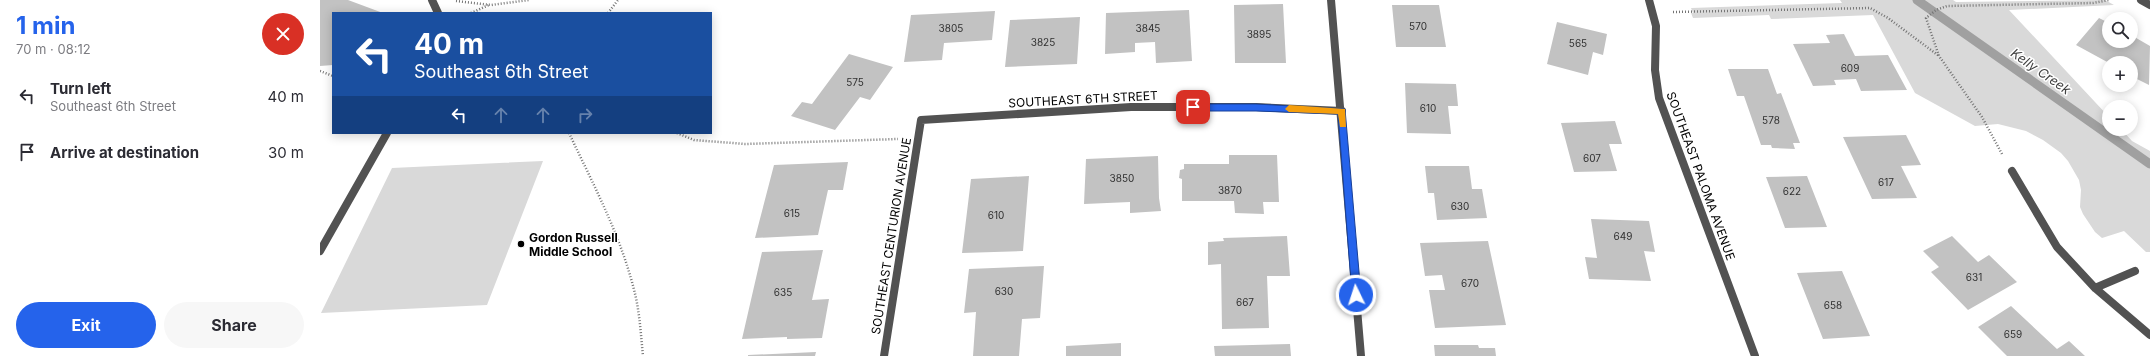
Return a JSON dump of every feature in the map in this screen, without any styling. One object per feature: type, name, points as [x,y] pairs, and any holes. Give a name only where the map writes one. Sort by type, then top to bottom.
[{"type":"street","points":[[432,0],[438,12]]},
{"type":"street","points":[[1331,0],[1342,111],[1361,356]]},
{"type":"street","name":"SOUTHEAST PALOMA AVENUE","points":[[1649,0],[1654,13],[1656,39],[1655,70],[1659,98],[1755,356]]},
{"type":"street","points":[[2141,0],[2150,5]]},
{"type":"street","name":"SOUTHEAST 6TH STREET","points":[[921,120],[1131,107],[1256,107],[1342,111]]},
{"type":"street","name":"SOUTHEAST CENTURION AVENUE","points":[[884,356],[921,120]]},
{"type":"street","points":[[320,251],[386,134]]},
{"type":"street","points":[[2012,171],[2057,246],[2095,288],[2150,335]]},
{"type":"street","points":[[2095,288],[2135,271]]},
{"type":"path","points":[[432,0],[491,5],[529,0]]},
{"type":"path","points":[[609,12],[618,0]]},
{"type":"path","points":[[2012,171],[1982,117],[1939,56],[1926,18],[1936,10],[1947,6],[2093,4],[2109,0]]},
{"type":"path","points":[[474,12],[491,5]]},
{"type":"path","points":[[1654,13],[1769,9],[1870,8],[1888,18],[1939,56]]},
{"type":"path","points":[[320,71],[332,76]]},
{"type":"path","points":[[569,134],[602,204],[632,281],[641,321],[643,356]]},
{"type":"path","points":[[679,134],[694,140],[745,144],[919,138]]},
{"type":"shaded area","points":[[1840,0],[1953,0],[1956,2],[2105,0],[2114,5],[2009,10],[2102,110],[2102,136],[2127,136],[2132,141],[2150,151],[2150,252],[2146,252],[2124,231],[2102,238],[2095,232],[2080,207],[2081,190],[2079,180],[2068,161],[2061,153],[2043,140],[2026,131],[1998,124],[1975,126],[1915,93],[1873,15],[1771,19],[1769,15],[1693,18],[1691,13],[1693,13],[1691,8],[1842,3]]},
{"type":"shaded area","points":[[543,161],[487,305],[321,313],[392,168]]},
{"type":"building","points":[[320,0],[348,0],[380,12],[332,12],[332,65],[320,66]]},
{"type":"building","points":[[1283,4],[1286,63],[1235,63],[1234,5]]},
{"type":"building","points":[[1392,5],[1439,5],[1446,47],[1396,47]]},
{"type":"building","points":[[1189,10],[1192,61],[1156,63],[1155,42],[1135,43],[1135,52],[1105,54],[1106,13]]},
{"type":"building","points":[[995,11],[992,40],[944,43],[942,60],[904,62],[911,15]]},
{"type":"building","points":[[1080,17],[1077,64],[1005,67],[1010,20]]},
{"type":"building","points":[[2099,18],[2102,20],[2102,48],[2138,48],[2138,39],[2150,46],[2149,85],[2138,80],[2138,56],[2102,56],[2102,59],[2076,45]]},
{"type":"building","points":[[1557,22],[1607,34],[1603,55],[1593,52],[1588,75],[1547,64]]},
{"type":"building","points":[[1844,34],[1855,56],[1888,55],[1907,90],[1861,91],[1856,79],[1834,80],[1836,85],[1813,86],[1793,44],[1830,43],[1826,35]]},
{"type":"building","points":[[849,54],[893,67],[870,100],[860,97],[835,130],[791,116],[802,102],[812,104]]},
{"type":"building","points":[[1728,69],[1768,69],[1777,94],[1781,93],[1800,143],[1793,143],[1795,149],[1772,148],[1771,145],[1761,145],[1744,96],[1737,96]]},
{"type":"building","points":[[1405,83],[1456,84],[1458,106],[1448,106],[1451,134],[1407,133]]},
{"type":"building","points":[[1615,121],[1622,144],[1609,144],[1617,171],[1574,172],[1561,123]]},
{"type":"building","points":[[1906,135],[1921,165],[1901,166],[1917,198],[1872,199],[1843,137]]},
{"type":"building","points":[[1229,155],[1277,155],[1279,202],[1263,202],[1264,214],[1235,213],[1234,201],[1182,201],[1182,179],[1179,178],[1180,170],[1184,169],[1184,164],[1229,164]]},
{"type":"building","points":[[1158,156],[1159,198],[1161,211],[1130,213],[1130,202],[1084,204],[1086,159]]},
{"type":"building","points":[[848,162],[843,190],[828,190],[818,235],[755,238],[774,165]]},
{"type":"building","points":[[1425,166],[1469,166],[1472,189],[1482,189],[1487,218],[1437,220],[1434,193],[1428,193]]},
{"type":"building","points":[[1029,176],[1023,251],[962,253],[971,179]]},
{"type":"building","points":[[1807,176],[1827,227],[1785,228],[1766,177]]},
{"type":"building","points":[[1591,219],[1649,221],[1655,252],[1644,251],[1651,281],[1589,279],[1585,257],[1597,258]]},
{"type":"building","points":[[1287,236],[1290,276],[1267,276],[1269,328],[1222,329],[1221,264],[1208,265],[1208,242],[1224,241],[1223,238]]},
{"type":"building","points":[[1952,236],[1978,262],[1989,255],[2017,282],[1968,310],[1931,272],[1939,267],[1923,251]]},
{"type":"building","points":[[1488,241],[1506,325],[1435,328],[1429,290],[1445,290],[1442,275],[1425,276],[1420,243]]},
{"type":"building","points":[[823,250],[812,300],[829,299],[822,338],[787,339],[787,337],[742,339],[762,252]]},
{"type":"building","points":[[1044,266],[1040,318],[1022,319],[1019,356],[973,356],[976,312],[964,313],[969,269]]},
{"type":"building","points":[[1842,271],[1870,336],[1823,339],[1797,273]]},
{"type":"building","points":[[2011,306],[2057,349],[2069,341],[2085,356],[2007,356],[1978,327]]},
{"type":"building","points":[[1121,343],[1121,356],[1066,356],[1066,346]]},
{"type":"building","points":[[1290,344],[1291,356],[1215,356],[1214,346]]},
{"type":"building","points":[[1434,345],[1478,345],[1479,348],[1495,348],[1496,356],[1435,356]]},
{"type":"building","points":[[816,352],[815,356],[748,356],[748,355]]},
{"type":"waterway","name":"Kelly Creek","points":[[1917,0],[2150,164]]},
{"type":"slow traffic","points":[[1289,109],[1342,111],[1343,125]]},
{"type":"place","name":"Gordon Russell Middle School","points":[[521,244]]},
{"type":"route","points":[[1193,107],[1256,107],[1342,111],[1356,295]]}]
